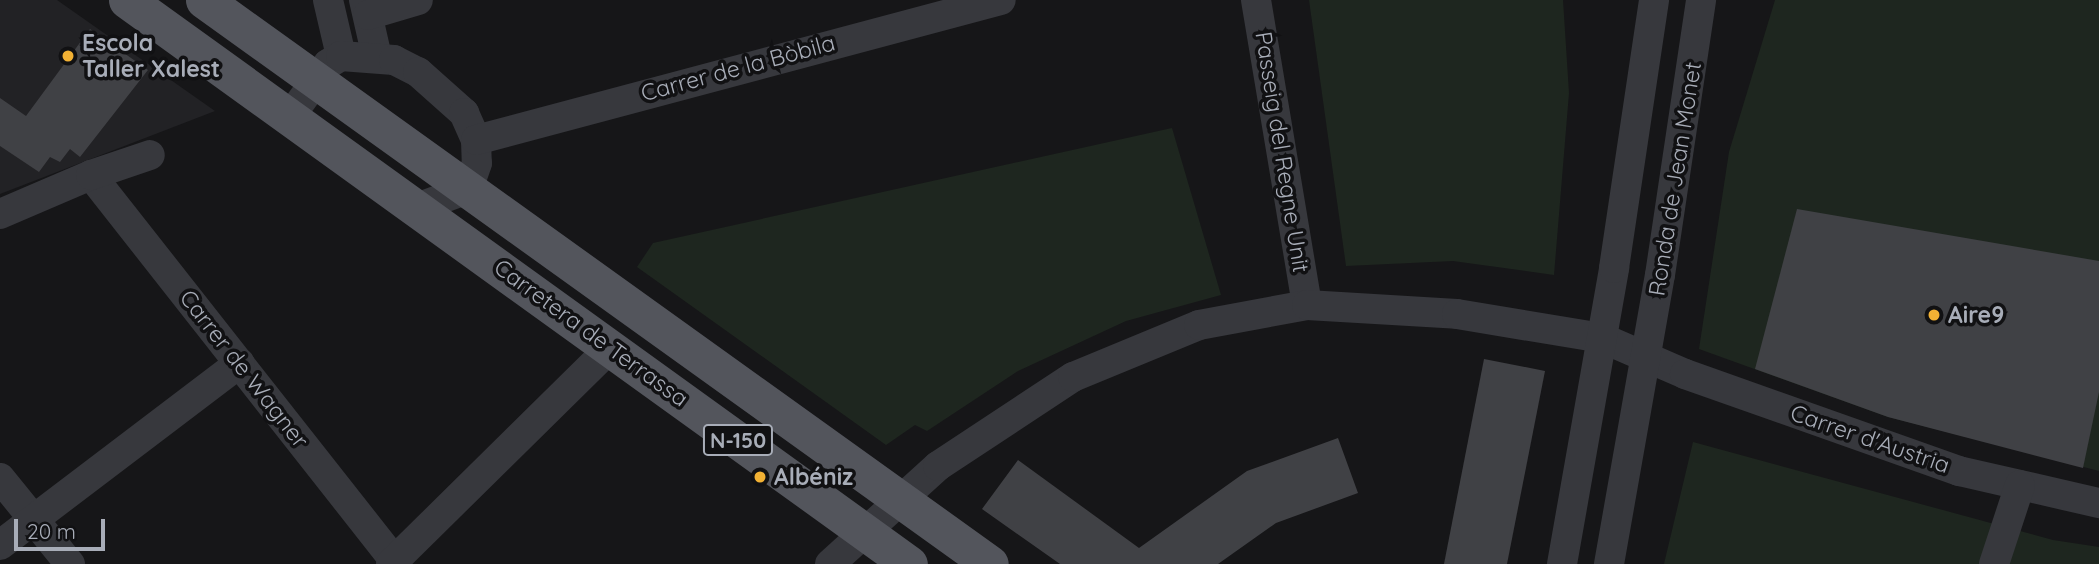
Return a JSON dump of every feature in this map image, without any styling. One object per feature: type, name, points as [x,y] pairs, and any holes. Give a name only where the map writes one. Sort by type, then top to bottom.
[{"type":"main road","name":"Carretera de Terrassa","points":[[127,0],[419,207],[909,564]]},
{"type":"main road","name":"Carretera de Terrassa","points":[[204,0],[328,68],[468,189],[990,564]]},
{"type":"street","points":[[291,115],[328,68],[328,0]]},
{"type":"street","points":[[377,57],[366,7],[418,0]]},
{"type":"street","name":"Carrer de la Bòbila","points":[[476,140],[1001,0]]},
{"type":"street","name":"Passeig del Regne Unit","points":[[1256,0],[1307,305]]},
{"type":"street","name":"Ronda de Jean Monet","points":[[1562,564],[1602,338],[1654,0]]},
{"type":"street","name":"Ronda de Jean Monet","points":[[1609,564],[1646,357],[1701,0]]},
{"type":"street","points":[[328,68],[377,57],[418,72],[464,113],[476,140],[477,163],[468,189],[419,207]]},
{"type":"street","points":[[0,214],[91,174],[150,155]]},
{"type":"street","name":"Carrer de Wagner","points":[[91,174],[394,563]]},
{"type":"street","points":[[830,564],[904,500],[938,466],[1073,377],[1199,325],[1307,305],[1457,314],[1602,338],[1646,357]]},
{"type":"street","points":[[394,563],[610,348]]},
{"type":"street","name":"Carrer d'Austria","points":[[1646,357],[1959,471],[2099,503]]},
{"type":"street","points":[[0,545],[240,363]]},
{"type":"street","points":[[0,478],[70,564]]},
{"type":"street","points":[[1994,564],[2020,485]]},
{"type":"shaded area","name":"Escola Taller Xalest","points":[[0,0],[57,0],[215,111],[0,194]]},
{"type":"shaded area","points":[[1309,0],[1563,0],[1569,93],[1554,275],[1453,261],[1346,266]]},
{"type":"shaded area","points":[[1775,0],[2099,0],[2099,471],[1888,417],[1699,349],[1729,152]]},
{"type":"shaded area","points":[[1172,128],[1221,295],[1126,321],[1018,371],[927,431],[915,425],[886,445],[637,267],[653,243]]},
{"type":"shaded area","points":[[1693,442],[2053,540],[2099,547],[2099,564],[1664,564]]},
{"type":"building","points":[[90,29],[148,70],[80,157],[70,149],[60,162],[50,157],[39,172],[0,146],[0,98],[26,116]]},
{"type":"building","name":"Aire9","points":[[1797,209],[2099,261],[2099,392],[2083,468],[1888,417],[1755,369]]},
{"type":"building","points":[[1484,359],[1545,371],[1507,564],[1444,564]]},
{"type":"building","points":[[1338,438],[1358,493],[1276,523],[1218,564],[1060,564],[982,509],[1018,460],[1139,548],[1247,471]]},
{"type":"place","name":"Escola Taller Xalest","points":[[68,56]]},
{"type":"place","name":"Aire9","points":[[1934,315]]},
{"type":"place","name":"Albéniz","points":[[760,477]]}]
